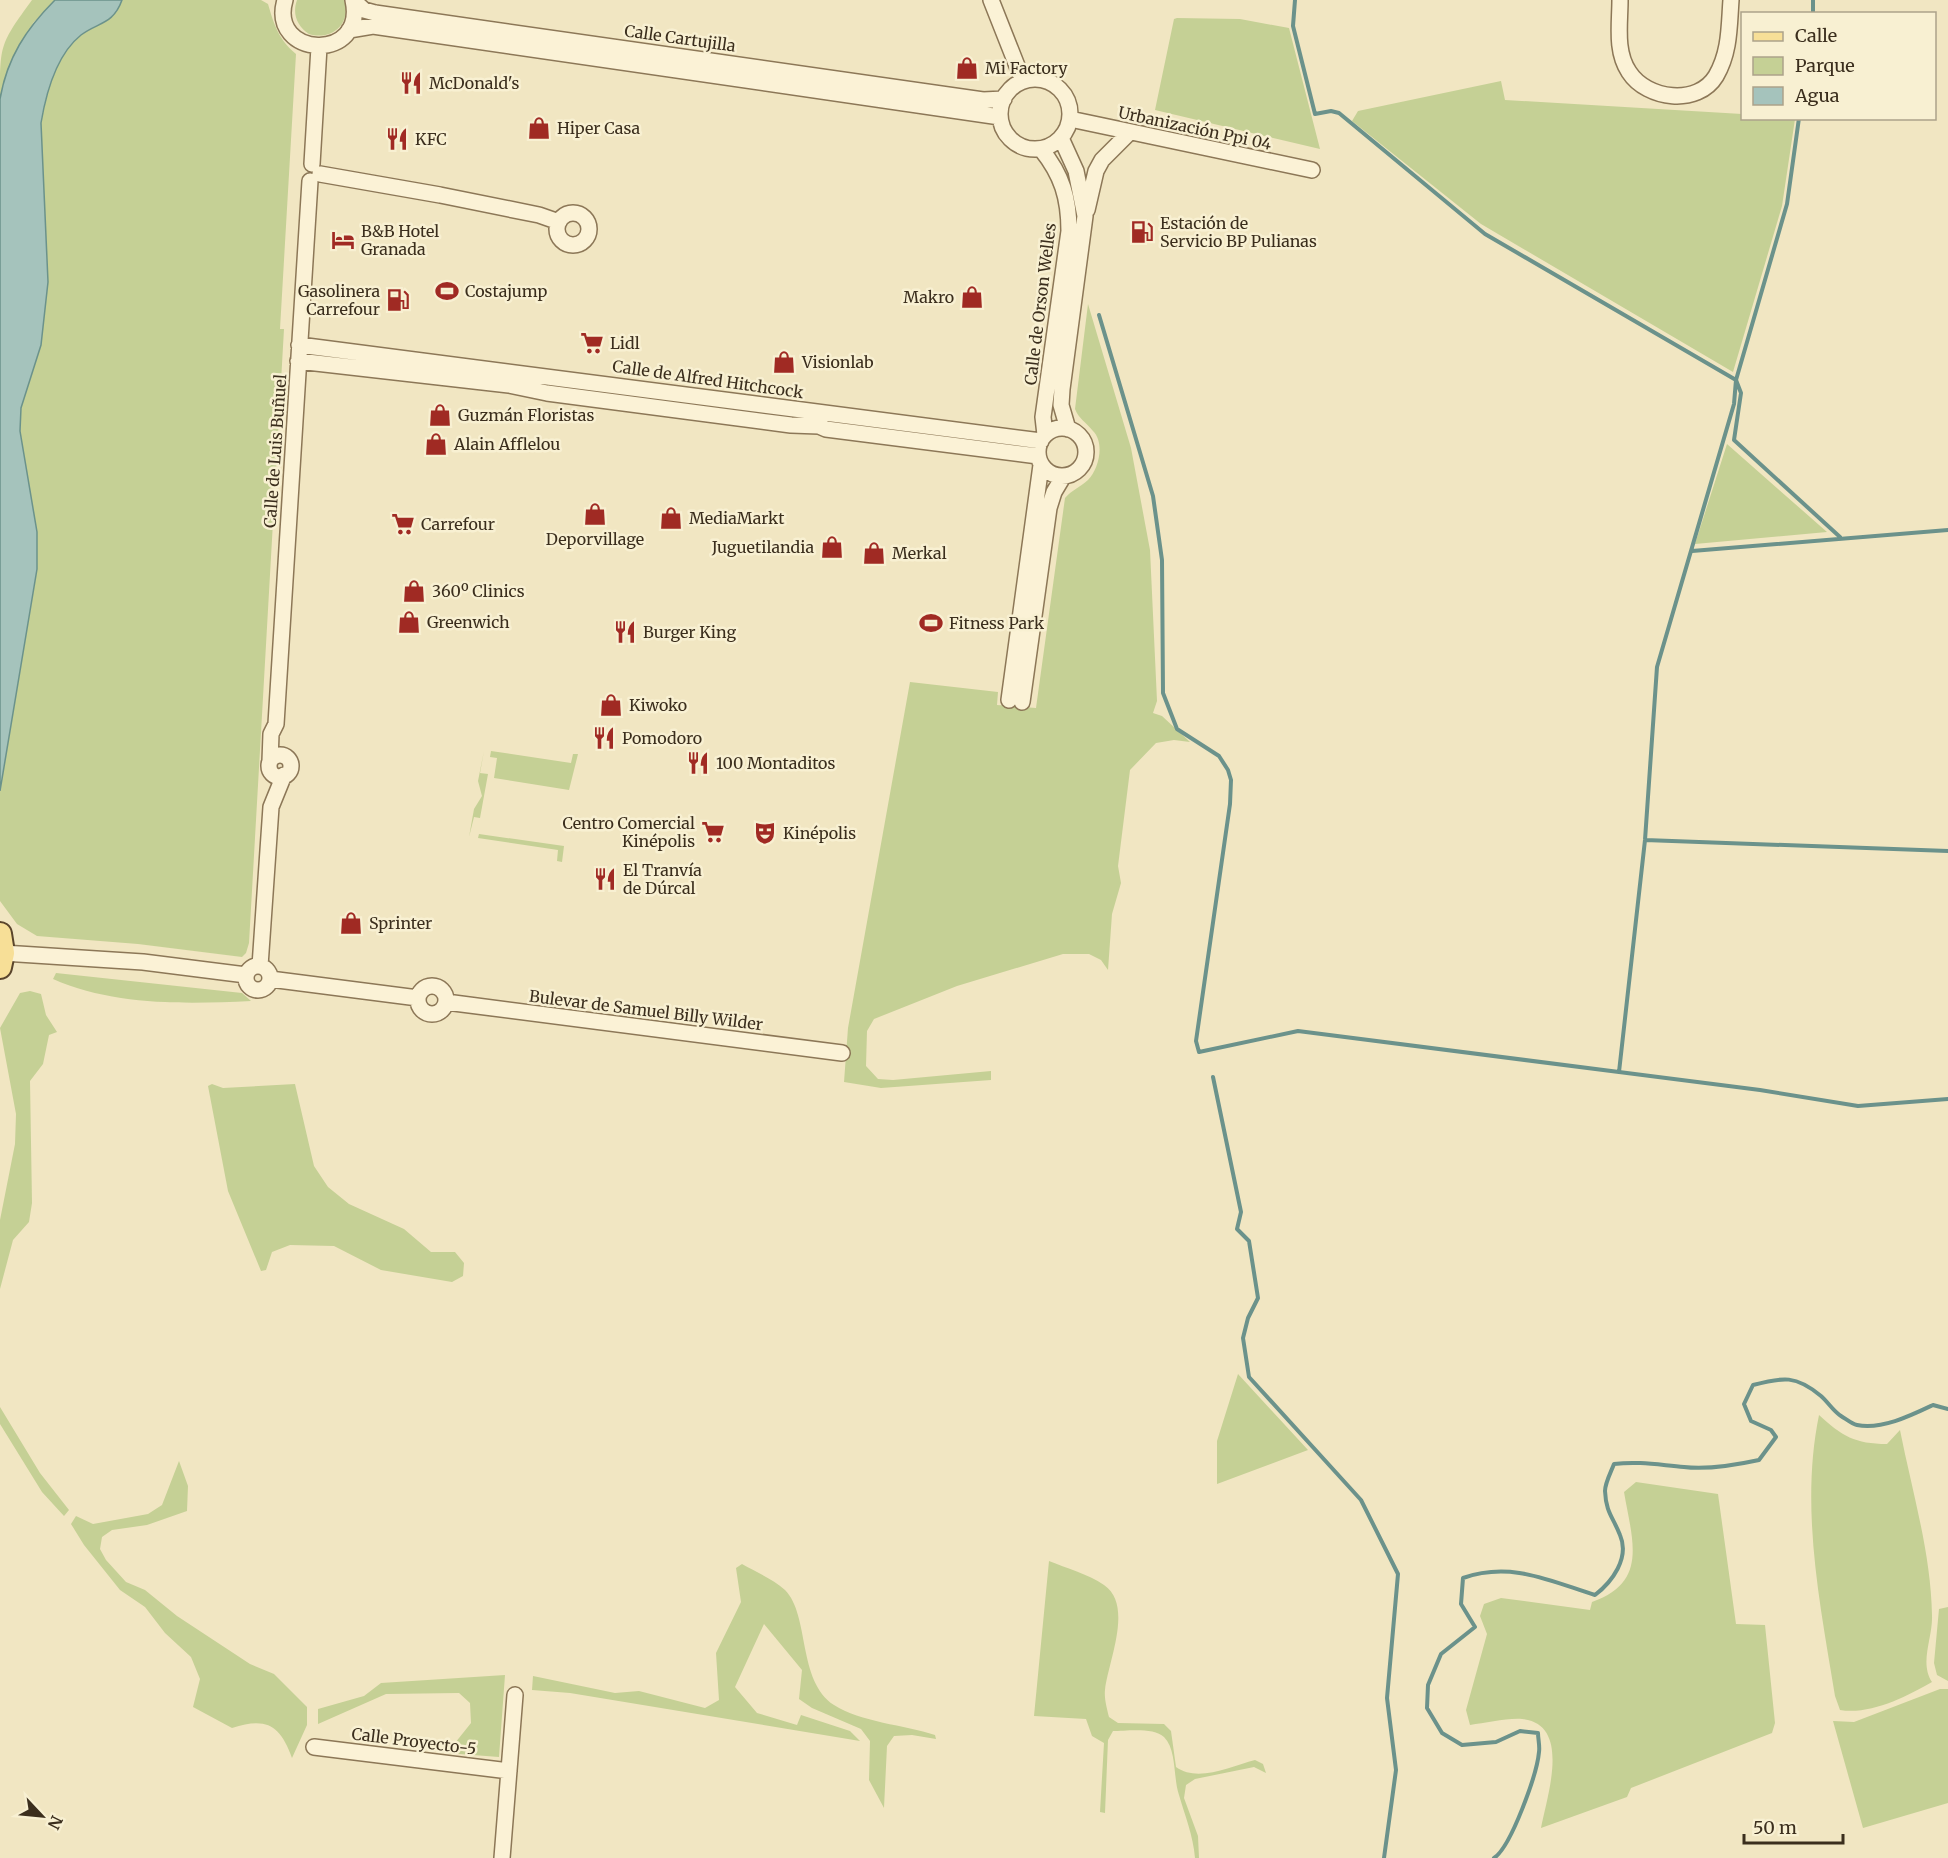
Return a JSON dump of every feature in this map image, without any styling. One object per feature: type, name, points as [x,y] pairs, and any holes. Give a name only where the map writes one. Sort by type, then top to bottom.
[{"type":"street","points":[[285,0],[283,14],[291,33],[308,45],[319,46],[336,42],[349,30],[353,21],[354,1]]},
{"type":"street","points":[[991,0],[1023,81]]},
{"type":"street","points":[[1620,0],[1619,48],[1629,73],[1646,90],[1670,96],[1694,95],[1715,78],[1728,48],[1731,0]]},
{"type":"street","name":"Calle Cartujilla","points":[[354,1],[364,10],[375,13],[983,100],[1004,99]]},
{"type":"street","name":"Calle Cartujilla","points":[[349,30],[373,26],[1000,117]]},
{"type":"street","name":"Calle de Luis Buñuel","points":[[275,769],[290,768],[276,724],[299,345],[314,173],[319,46]]},
{"type":"street","points":[[1039,79],[1054,84],[1065,96],[1070,119],[1061,138],[1041,149],[1017,144],[1005,133],[1000,117],[1004,99],[1011,88],[1023,81],[1039,79]]},
{"type":"street","name":"Urbanización Ppi 04","points":[[1070,119],[1312,170]]},
{"type":"street","name":"Calle de Orson Welles","points":[[1068,429],[1061,405],[1062,389],[1085,216],[1102,160],[1129,133]]},
{"type":"street","name":"Calle de Orson Welles","points":[[1061,138],[1076,171],[1085,216]]},
{"type":"street","name":"Calle de Orson Welles","points":[[1041,149],[1060,176],[1069,209],[1069,231],[1043,417],[1043,438]]},
{"type":"street","points":[[314,173],[440,195],[539,215],[559,222]]},
{"type":"street","name":"Calle de Alfred Hitchcock","points":[[299,345],[1043,438]]},
{"type":"street","name":"Calle de Alfred Hitchcock","points":[[298,361],[509,385],[538,392],[791,425],[819,426],[826,429],[1040,461]]},
{"type":"street","points":[[1015,701],[1049,508],[1054,492],[1063,477],[1077,471],[1085,459],[1085,444],[1075,432],[1068,429],[1052,430],[1043,438],[1018,681]]},
{"type":"street","points":[[1040,461],[1051,474],[1063,477]]},
{"type":"street","name":"Calle de Luis Buñuel","points":[[260,966],[271,807],[267,798],[275,769],[271,734],[276,724]]},
{"type":"street","points":[[1,952],[143,962],[246,975]]},
{"type":"street","points":[[260,966],[268,971],[270,979],[267,986],[256,990],[249,986],[246,975],[252,967],[260,966]]},
{"type":"street","name":"Bulevar de Samuel Billy Wilder","points":[[270,979],[418,998],[420,1008],[428,1013],[437,1013],[446,1002],[842,1053]]},
{"type":"street","points":[[502,1858],[515,1695]]},
{"type":"street","name":"Calle Proyecto-5","points":[[314,1747],[509,1771]]},
{"type":"green space","points":[[32,0],[55,0],[33,23],[0,99],[0,67],[4,45]]},
{"type":"green space","points":[[122,0],[261,0],[268,4],[278,32],[296,54],[280,329],[284,329],[249,943],[242,957],[138,944],[37,936],[17,924],[0,901],[0,791],[37,569],[37,532],[20,431],[21,408],[41,345],[48,282],[41,123],[49,87],[65,53],[81,35],[110,19]]},
{"type":"green space","points":[[297,0],[344,0],[346,8],[343,23],[325,35],[309,34],[301,27],[297,19],[295,10]]},
{"type":"green space","points":[[1174,19],[1240,19],[1289,28],[1320,149],[1155,110]]},
{"type":"green space","points":[[1501,81],[1505,100],[1741,114],[1741,120],[1795,120],[1782,206],[1733,372],[1481,224],[1352,121],[1358,111]]},
{"type":"green space","points":[[1088,304],[1131,448],[1150,550],[1157,701],[1153,713],[1162,716],[1190,742],[1174,740],[1156,743],[1130,770],[1118,866],[1121,883],[1112,914],[1108,970],[1101,960],[1089,954],[1063,954],[957,986],[874,1019],[867,1031],[866,1066],[878,1079],[893,1080],[991,1071],[991,1080],[881,1088],[844,1082],[848,1028],[910,682],[998,692],[997,705],[1036,708],[1065,498],[1092,475],[1098,463],[1100,449],[1097,436],[1075,409]]},
{"type":"green space","points":[[1727,444],[1827,532],[1695,544]]},
{"type":"green space","points":[[484,751],[480,773],[488,774],[480,818],[474,817],[469,837],[474,809],[482,796],[478,781]]},
{"type":"green space","points":[[491,751],[571,763],[573,754],[578,754],[569,790],[494,778],[497,758],[490,757]]},
{"type":"green space","points":[[479,834],[564,846],[562,862],[557,861],[558,850],[478,838]]},
{"type":"green space","points":[[56,973],[242,993],[251,1001],[201,1003],[125,999],[76,988],[53,979]]},
{"type":"green space","points":[[30,991],[41,994],[46,1015],[57,1032],[49,1035],[43,1064],[30,1081],[32,1203],[29,1222],[13,1240],[0,1289],[0,1220],[15,1144],[16,1114],[0,1028],[20,993]]},
{"type":"green space","points":[[212,1084],[223,1088],[295,1084],[314,1166],[328,1187],[349,1204],[404,1229],[431,1252],[455,1252],[464,1263],[463,1276],[452,1282],[381,1270],[334,1246],[290,1245],[272,1252],[266,1270],[261,1271],[228,1191],[208,1086]]},
{"type":"green space","points":[[1238,1374],[1308,1450],[1217,1484],[1217,1441]]},
{"type":"green space","points":[[0,1407],[40,1473],[69,1510],[64,1516],[42,1492],[0,1424]]},
{"type":"green space","points":[[1819,1415],[1842,1433],[1857,1440],[1876,1444],[1887,1444],[1900,1430],[1928,1569],[1932,1624],[1927,1666],[1932,1682],[1899,1699],[1863,1710],[1840,1710],[1835,1696],[1818,1591],[1811,1485]]},
{"type":"green space","points":[[179,1461],[188,1486],[187,1511],[147,1525],[112,1530],[102,1537],[100,1549],[106,1560],[126,1582],[145,1590],[177,1616],[250,1664],[274,1674],[307,1707],[307,1725],[292,1758],[282,1738],[271,1726],[254,1723],[232,1728],[193,1707],[200,1679],[191,1657],[165,1633],[145,1607],[120,1590],[84,1545],[71,1524],[76,1516],[93,1524],[148,1514],[162,1505]]},
{"type":"green space","points":[[1636,1482],[1718,1494],[1736,1624],[1765,1625],[1775,1723],[1772,1733],[1631,1788],[1627,1797],[1541,1828],[1551,1781],[1552,1747],[1547,1734],[1537,1724],[1522,1719],[1470,1725],[1466,1710],[1487,1634],[1480,1616],[1484,1604],[1501,1598],[1590,1610],[1592,1602],[1610,1594],[1622,1583],[1629,1571],[1632,1543],[1624,1492]]},
{"type":"green space","points":[[1049,1561],[1091,1578],[1104,1585],[1113,1594],[1118,1620],[1105,1690],[1109,1717],[1118,1723],[1164,1724],[1171,1731],[1176,1767],[1185,1772],[1194,1774],[1215,1772],[1255,1760],[1263,1764],[1266,1773],[1254,1767],[1195,1779],[1186,1785],[1184,1798],[1198,1836],[1199,1858],[1195,1858],[1191,1833],[1177,1788],[1171,1749],[1164,1737],[1147,1731],[1113,1731],[1108,1740],[1105,1813],[1100,1812],[1104,1743],[1092,1736],[1086,1719],[1034,1716]]},
{"type":"green space","points":[[742,1564],[780,1586],[793,1601],[814,1680],[822,1694],[834,1705],[869,1719],[935,1735],[936,1739],[912,1735],[894,1736],[887,1746],[884,1808],[869,1780],[870,1741],[861,1729],[812,1708],[799,1699],[802,1670],[764,1624],[735,1687],[757,1713],[797,1725],[801,1715],[850,1731],[860,1741],[570,1693],[532,1690],[533,1676],[615,1693],[639,1691],[705,1708],[719,1700],[716,1653],[741,1602],[736,1568]]},
{"type":"green space","points":[[1948,1607],[1948,1681],[1937,1675],[1934,1663],[1939,1609]]},
{"type":"green space","points":[[505,1675],[499,1757],[447,1753],[471,1723],[470,1703],[459,1693],[386,1694],[318,1724],[318,1709],[364,1696],[381,1683]]},
{"type":"green space","points":[[1940,1689],[1948,1689],[1948,1803],[1863,1828],[1833,1721],[1854,1722]]},
{"type":"water","points":[[55,0],[122,0],[110,19],[81,35],[65,53],[49,87],[41,123],[48,282],[41,345],[21,408],[20,431],[37,532],[37,569],[0,791],[0,99],[7,70],[19,45],[35,22]]},
{"type":"waterway","points":[[1295,0],[1293,26],[1315,114],[1331,111],[1339,113],[1485,234],[1736,380],[1741,393],[1734,440],[1840,537]]},
{"type":"waterway","points":[[1813,0],[1813,12]]},
{"type":"waterway","points":[[1099,315],[1153,496],[1162,560],[1163,693],[1177,729],[1219,756],[1231,780],[1230,804],[1196,1041],[1199,1052],[1298,1031],[1619,1072],[1645,840],[1657,667],[1734,404],[1736,380],[1787,204],[1799,120]]},
{"type":"waterway","points":[[1692,551],[1948,530]]},
{"type":"waterway","points":[[1645,840],[1948,851]]},
{"type":"waterway","points":[[1619,1072],[1760,1090],[1858,1106],[1948,1099]]},
{"type":"waterway","points":[[1213,1077],[1241,1212],[1237,1229],[1249,1241],[1258,1298],[1248,1318],[1243,1338],[1249,1377],[1361,1500],[1398,1574],[1387,1698],[1396,1770],[1384,1858]]},
{"type":"waterway","points":[[1494,1858],[1508,1840],[1528,1792],[1539,1752],[1538,1733],[1520,1731],[1496,1742],[1462,1745],[1442,1733],[1427,1708],[1428,1685],[1441,1654],[1475,1627],[1461,1604],[1463,1578],[1481,1573],[1514,1572],[1546,1579],[1595,1595],[1618,1569],[1623,1552],[1620,1535],[1608,1510],[1605,1491],[1614,1464],[1641,1463],[1703,1468],[1759,1460],[1776,1437],[1771,1430],[1751,1421],[1744,1404],[1753,1385],[1781,1379],[1804,1384],[1824,1398],[1838,1414],[1857,1425],[1886,1424],[1933,1405],[1948,1409]]},
{"type":"place","name":"Mi Factory","points":[[967,68]]},
{"type":"place","name":"McDonald's","points":[[411,83]]},
{"type":"place","name":"Hiper Casa","points":[[539,128]]},
{"type":"place","name":"KFC","points":[[397,139]]},
{"type":"place","name":"Estación de Servicio BP Pulianas","points":[[1142,232]]},
{"type":"place","name":"B&B Hotel Granada","points":[[343,240]]},
{"type":"place","name":"Costajump","points":[[447,291]]},
{"type":"place","name":"Makro","points":[[972,297]]},
{"type":"place","name":"Gasolinera Carrefour","points":[[398,300]]},
{"type":"place","name":"Lidl","points":[[592,343]]},
{"type":"place","name":"Visionlab","points":[[784,362]]},
{"type":"place","name":"Guzmán Floristas","points":[[440,415]]},
{"type":"place","name":"Alain Afflelou","points":[[436,444]]},
{"type":"place","name":"Deporvillage","points":[[595,514]]},
{"type":"place","name":"MediaMarkt","points":[[671,518]]},
{"type":"place","name":"Carrefour","points":[[403,524]]},
{"type":"place","name":"Juguetilandia","points":[[832,547]]},
{"type":"place","name":"Merkal","points":[[874,553]]},
{"type":"place","name":"360º Clinics","points":[[414,591]]},
{"type":"place","name":"Greenwich","points":[[409,622]]},
{"type":"place","name":"Fitness Park","points":[[931,623]]},
{"type":"place","name":"Burger King","points":[[625,632]]},
{"type":"place","name":"Kiwoko","points":[[611,705]]},
{"type":"place","name":"Pomodoro","points":[[604,738]]},
{"type":"place","name":"100 Montaditos","points":[[698,763]]},
{"type":"place","name":"Centro Comercial Kinépolis","points":[[713,832]]},
{"type":"place","name":"Kinépolis","points":[[765,833]]},
{"type":"place","name":"El Tranvía de Dúrcal","points":[[605,879]]},
{"type":"place","name":"Sprinter","points":[[351,923]]}]
